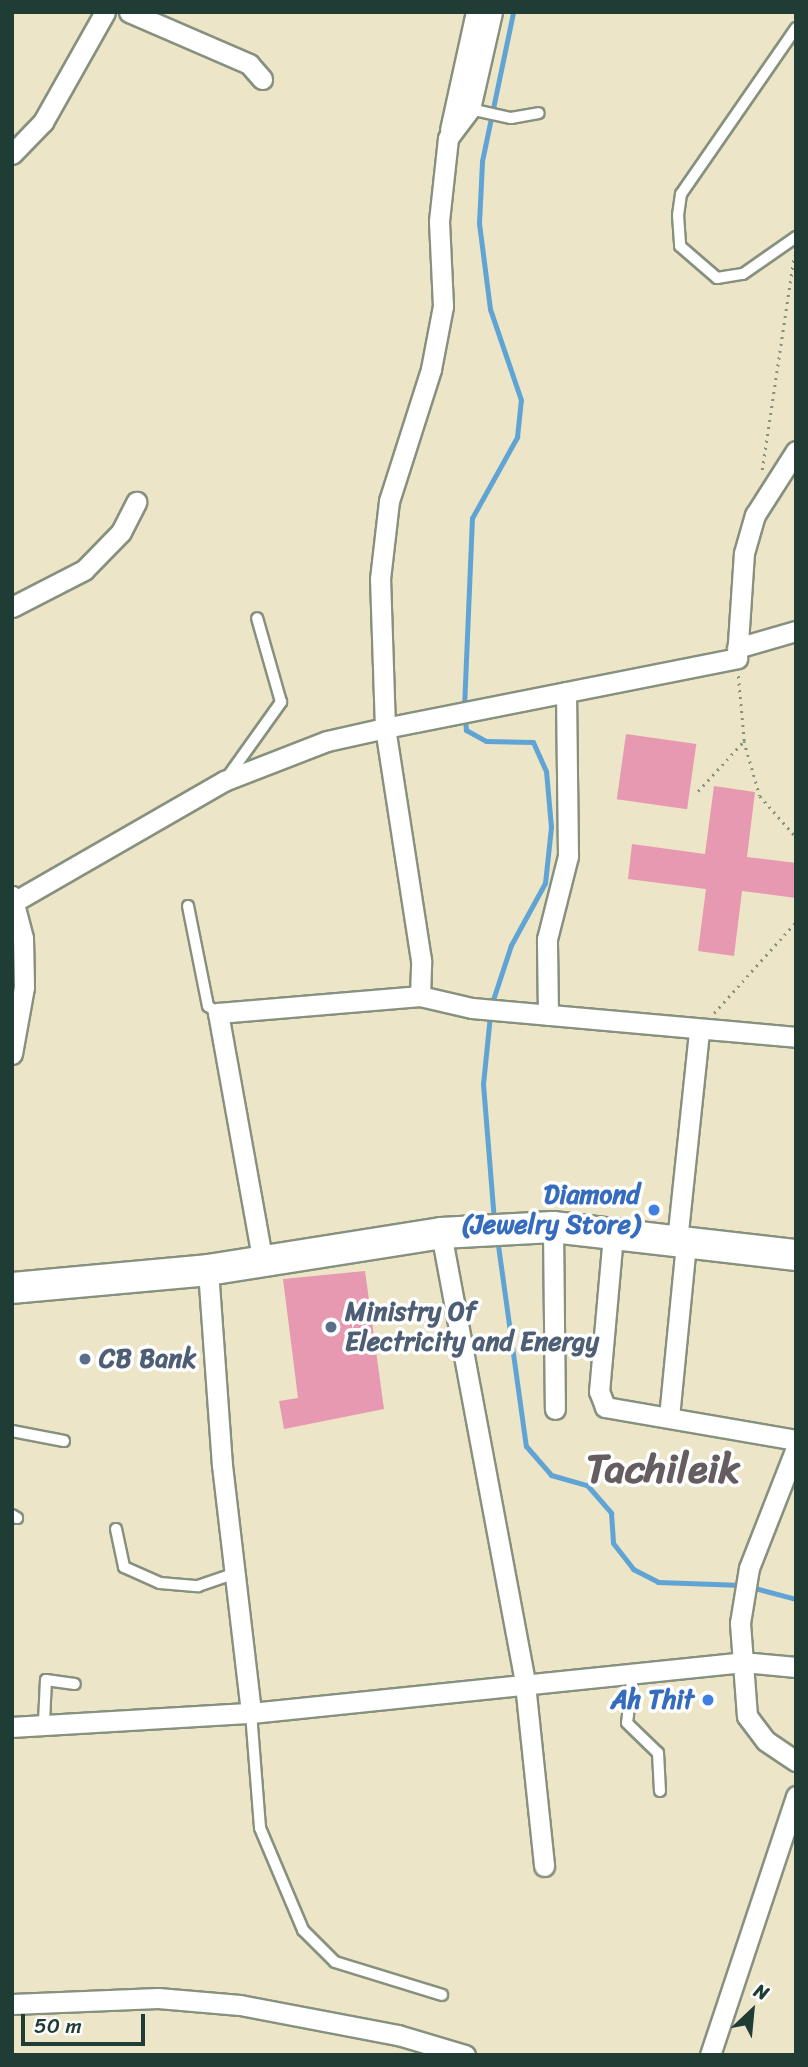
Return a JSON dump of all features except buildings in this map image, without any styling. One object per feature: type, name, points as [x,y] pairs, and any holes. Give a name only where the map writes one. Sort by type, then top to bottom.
[{"type":"main road","points":[[12,1287],[208,1270],[454,1232],[553,1227],[796,1255]]},
{"type":"street","points":[[12,154],[43,122],[105,12]]},
{"type":"street","points":[[129,12],[249,64],[262,79]]},
{"type":"street","points":[[421,996],[421,960],[385,728],[382,566],[389,501],[431,369],[443,306],[439,221],[448,138],[476,12]]},
{"type":"street","points":[[448,138],[470,109],[492,12]]},
{"type":"street","points":[[737,653],[744,552],[755,515],[796,451]]},
{"type":"street","points":[[12,607],[84,570],[121,532],[136,502]]},
{"type":"street","points":[[12,1054],[24,987],[13,900],[224,781],[327,741],[566,692],[737,653],[796,631]]},
{"type":"street","points":[[548,1015],[547,939],[568,856],[566,692]]},
{"type":"street","points":[[263,1262],[218,1013],[421,996],[472,1008],[699,1032],[796,1037]]},
{"type":"street","points":[[669,1417],[699,1032]]},
{"type":"street","points":[[553,1227],[555,1409]]},
{"type":"street","points":[[454,1232],[525,1684],[544,1866]]},
{"type":"street","points":[[612,1235],[599,1391],[605,1407],[796,1440]]},
{"type":"street","points":[[208,1270],[233,1574],[251,1713]]},
{"type":"street","points":[[796,1448],[749,1569],[742,1594],[747,1716],[766,1741],[796,1761]]},
{"type":"street","points":[[12,1727],[44,1722],[251,1713],[743,1662],[796,1667]]},
{"type":"street","points":[[710,2055],[796,1796]]},
{"type":"street","points":[[12,2004],[158,1998],[240,2005],[398,2035],[465,2055]]},
{"type":"lane","points":[[796,28],[681,194],[678,215],[680,246],[717,278],[743,274],[796,237]]},
{"type":"lane","points":[[470,109],[511,118],[539,113]]},
{"type":"lane","points":[[224,781],[281,702],[257,618]]},
{"type":"lane","points":[[188,906],[208,1006],[218,1013]]},
{"type":"lane","points":[[12,1431],[64,1441]]},
{"type":"lane","points":[[116,1529],[124,1567],[160,1583],[198,1586],[233,1574]]},
{"type":"lane","points":[[633,1673],[627,1723],[658,1753],[660,1791]]},
{"type":"lane","points":[[44,1722],[46,1681],[75,1684]]},
{"type":"lane","points":[[251,1713],[260,1828],[303,1930],[335,1962],[442,1994]]},
{"type":"path","points":[[761,475],[796,246]]},
{"type":"path","points":[[737,653],[744,741],[760,796],[796,837]]},
{"type":"path","points":[[698,791],[744,741]]},
{"type":"path","points":[[699,1032],[796,922]]},
{"type":"waterway","points":[[464,708],[472,518],[517,437],[521,400],[490,309],[479,223],[482,161],[513,12]]},
{"type":"waterway","points":[[465,717],[466,730],[486,741],[533,742],[546,771],[551,827],[545,883],[511,945],[491,1006]]},
{"type":"waterway","points":[[490,1015],[483,1084],[494,1222]]},
{"type":"waterway","points":[[497,1238],[526,1446],[551,1475],[587,1485],[611,1513],[613,1543],[633,1569],[658,1582],[742,1585]]},
{"type":"waterway","points":[[751,1587],[796,1599]]},
{"type":"place","name":"Diamond (Jewelry Store)","points":[[654,1210]]},
{"type":"place","name":"Ministry Of Electricity and Energy","points":[[331,1327]]},
{"type":"place","name":"CB Bank","points":[[85,1359]]},
{"type":"place","name":"Ah Thit","points":[[708,1700]]},
{"type":"district","name":"Tachileik","points":[[663,1469]]}]
